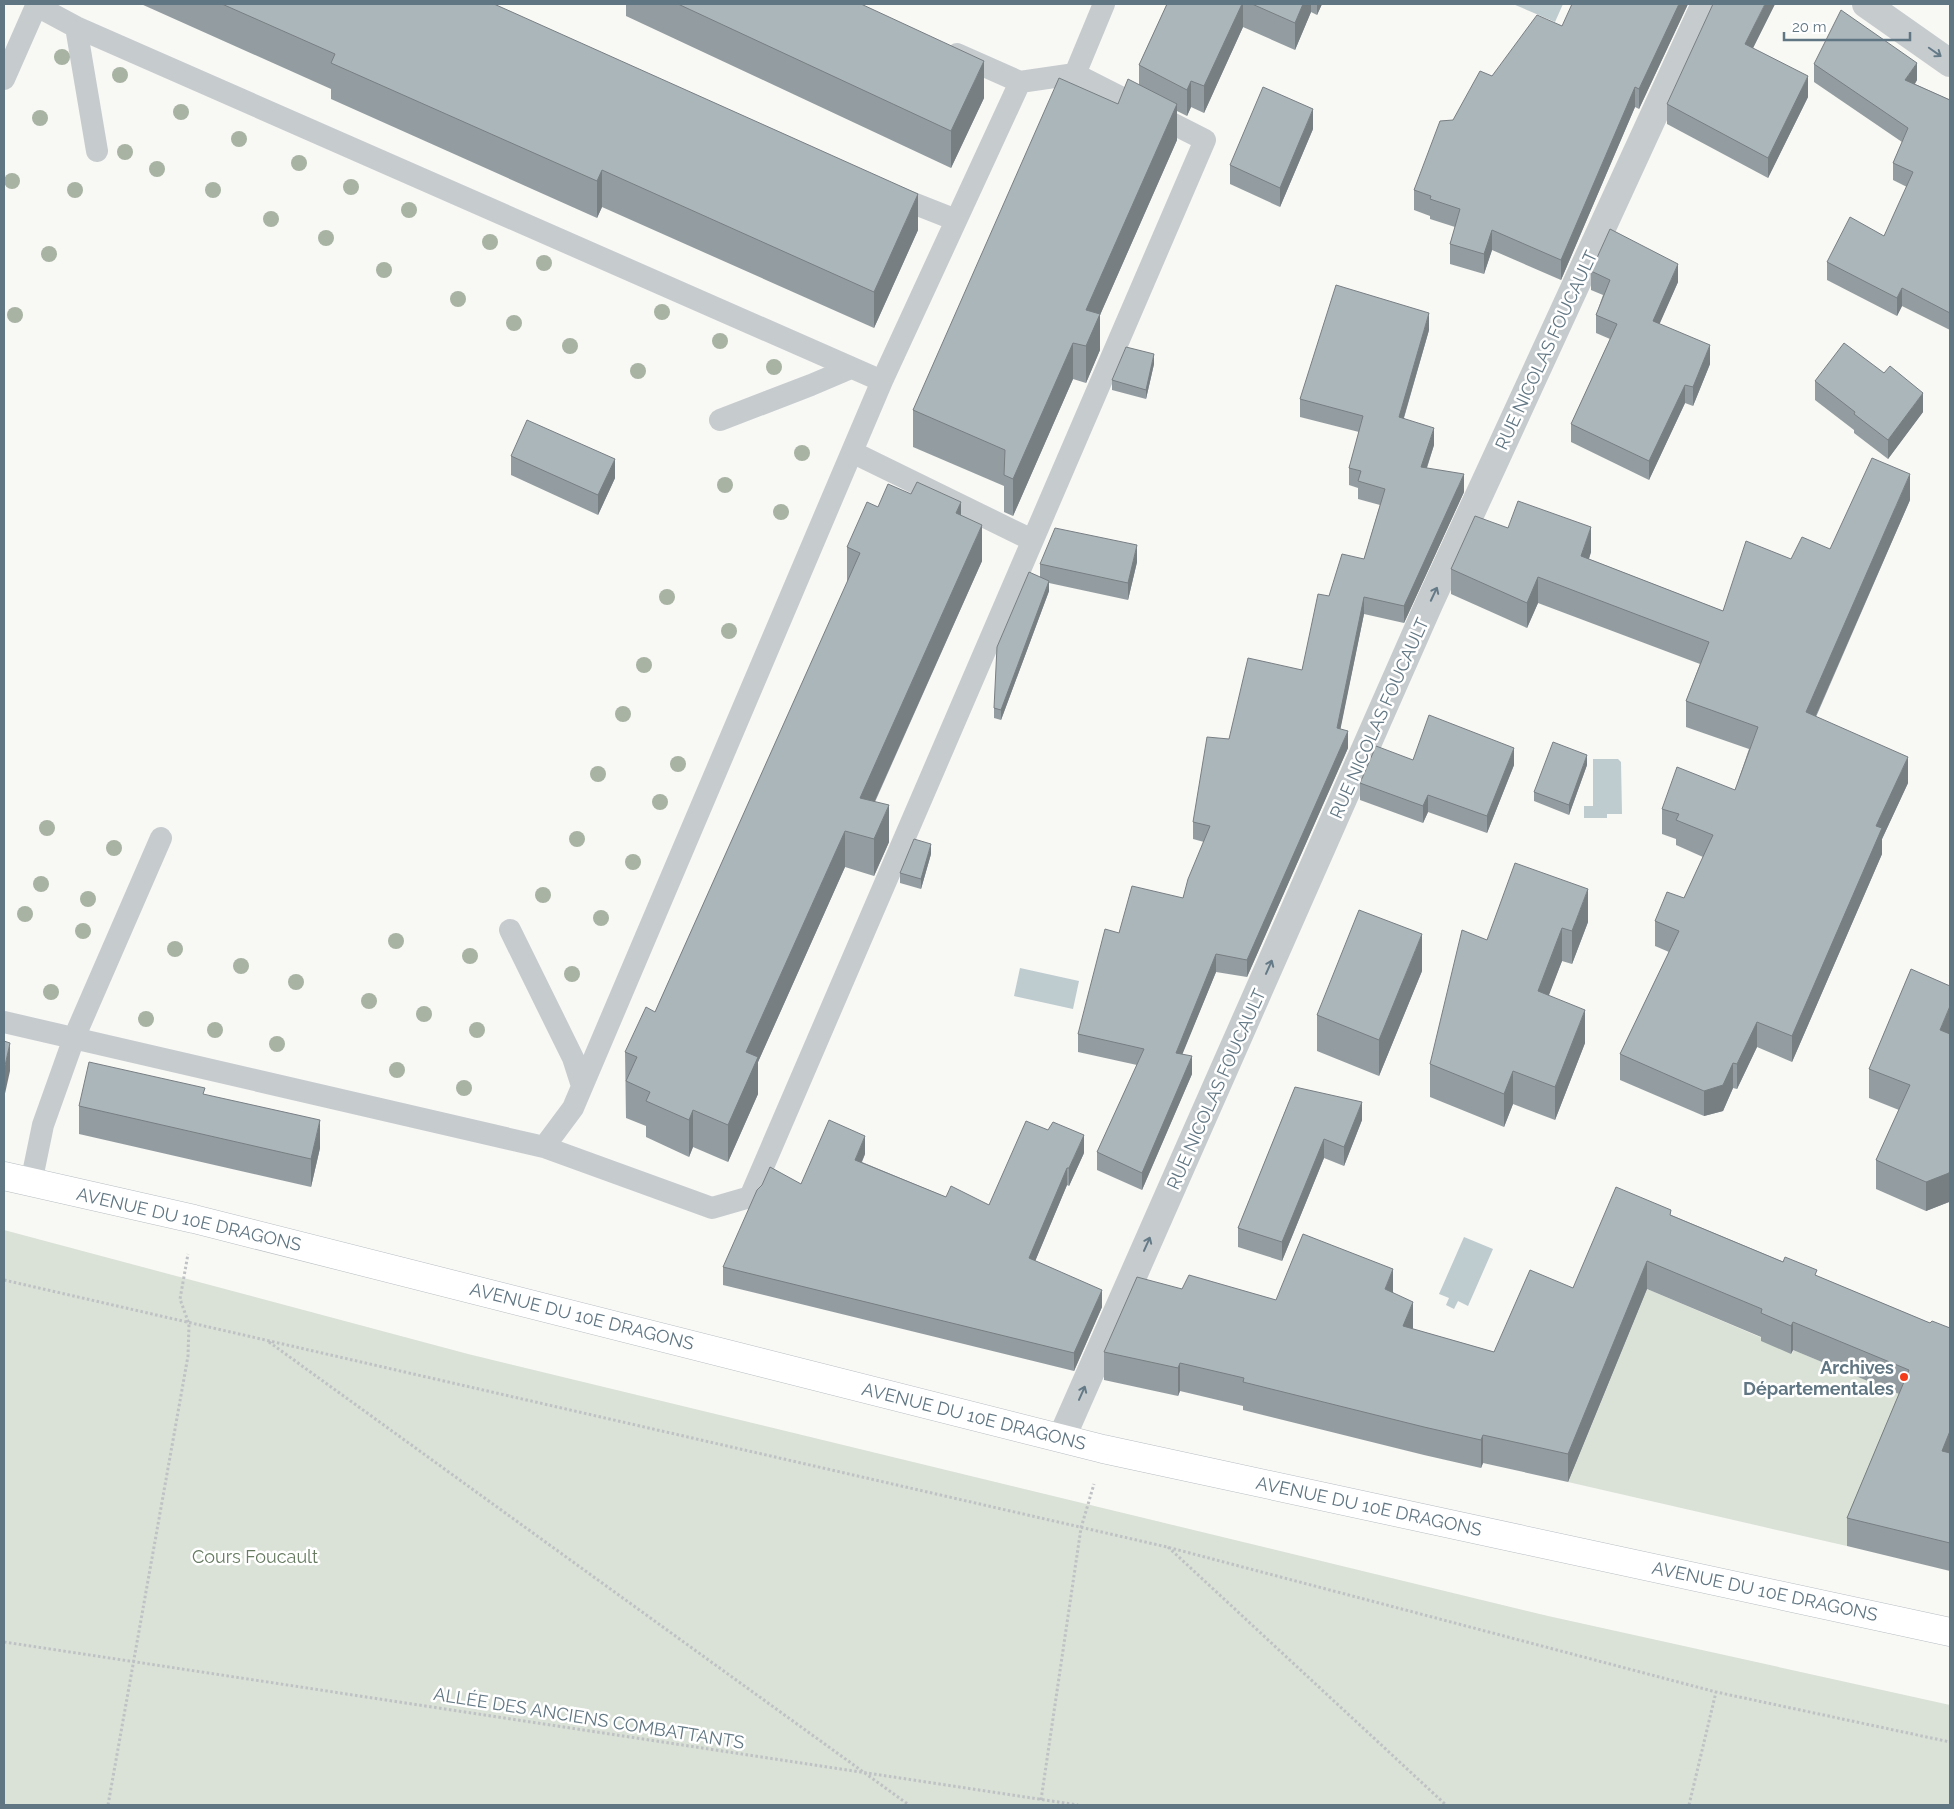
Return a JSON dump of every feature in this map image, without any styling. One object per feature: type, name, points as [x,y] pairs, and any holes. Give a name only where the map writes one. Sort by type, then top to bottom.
[{"type":"main road","name":"AVENUE DU 10E DRAGONS","points":[[4,1176],[194,1219],[1062,1437],[1103,1449],[1950,1632]]},
{"type":"street","name":"RUE NICOLAS FOUCAULT","points":[[1062,1437],[1429,604],[1705,4]]},
{"type":"street","points":[[1866,4],[1950,63]]},
{"type":"lane","points":[[1075,74],[1104,4]]},
{"type":"lane","points":[[4,79],[37,5],[76,27],[882,381]]},
{"type":"lane","points":[[76,27],[97,151]]},
{"type":"lane","points":[[4,1022],[544,1147],[712,1208],[750,1197],[1205,140],[1075,74],[1020,82],[942,47]]},
{"type":"lane","points":[[544,1147],[572,1108],[582,1086],[882,381],[1020,82]]},
{"type":"lane","points":[[867,184],[956,220]]},
{"type":"lane","points":[[720,420],[811,386],[851,368]]},
{"type":"lane","points":[[852,452],[1032,540]]},
{"type":"lane","points":[[30,1183],[43,1125],[74,1038],[161,838]]},
{"type":"lane","points":[[510,930],[572,1058],[582,1086]]},
{"type":"path","points":[[108,1805],[188,1356],[189,1324],[180,1299],[194,1219]]},
{"type":"path","points":[[4,1280],[1167,1547],[1716,1692],[1950,1742]]},
{"type":"path","points":[[267,1340],[909,1805]]},
{"type":"path","points":[[1041,1800],[1081,1528],[1103,1449]]},
{"type":"path","points":[[1167,1547],[1446,1805]]},
{"type":"path","name":"ALLÉE DES ANCIENS COMBATTANTS","points":[[4,1642],[1078,1805]]},
{"type":"path","points":[[1689,1805],[1716,1692]]},
{"type":"green space","name":"Cours Foucault","points":[[4,1230],[468,1354],[1548,1616],[1950,1705],[1950,1805],[4,1805]]},
{"type":"green space","points":[[1647,1289],[1762,1338],[1792,1354],[1793,1350],[1909,1398],[1847,1546],[1568,1482]]},
{"type":"shaded area","points":[[1513,4],[1563,4],[1555,22]]},
{"type":"shaded area","points":[[1593,759],[1618,759],[1621,762],[1622,814],[1607,814],[1607,818],[1584,818],[1584,806],[1593,806]]},
{"type":"shaded area","points":[[1020,968],[1079,981],[1073,1009],[1014,996]]},
{"type":"shaded area","points":[[1464,1237],[1493,1249],[1468,1306],[1458,1301],[1454,1309],[1446,1305],[1449,1298],[1439,1294]]},
{"type":"building","points":[[222,4],[494,4],[918,194],[874,292],[602,170],[597,181],[331,63],[335,54]]},
{"type":"building","points":[[678,4],[861,4],[984,61],[951,131]]},
{"type":"building","points":[[1167,4],[1242,4],[1204,86],[1191,81],[1187,90],[1139,65]]},
{"type":"building","points":[[1252,4],[1303,4],[1295,23]]},
{"type":"building","points":[[1572,4],[1679,4],[1639,89],[1635,87],[1561,260],[1492,230],[1484,254],[1450,244],[1460,209],[1430,199],[1431,196],[1414,190],[1440,121],[1453,120],[1480,71],[1492,76],[1537,15],[1562,26]]},
{"type":"building","points":[[1713,4],[1765,4],[1745,44],[1808,76],[1768,158],[1667,104]]},
{"type":"building","points":[[1841,10],[1917,63],[1905,80],[1950,100],[1950,313],[1902,288],[1897,298],[1827,262],[1850,217],[1884,236],[1913,172],[1893,163],[1908,128],[1814,64]]},
{"type":"building","points":[[1059,78],[1118,104],[1128,79],[1177,104],[1086,310],[1100,314],[1086,346],[1073,343],[1013,479],[1004,475],[1005,450],[913,410]]},
{"type":"building","points":[[1263,87],[1313,109],[1280,188],[1230,165]]},
{"type":"building","points":[[1610,229],[1678,264],[1653,321],[1710,345],[1693,387],[1685,385],[1649,461],[1571,424],[1617,324],[1596,315],[1610,280],[1591,271]]},
{"type":"building","points":[[1336,285],[1429,313],[1399,417],[1434,428],[1421,467],[1464,474],[1404,606],[1364,597],[1337,728],[1348,731],[1247,960],[1216,954],[1176,1053],[1192,1056],[1142,1173],[1097,1152],[1144,1049],[1078,1034],[1105,929],[1119,933],[1132,886],[1183,898],[1188,879],[1210,826],[1193,822],[1207,737],[1229,739],[1248,658],[1302,670],[1318,594],[1329,596],[1342,554],[1364,559],[1385,489],[1358,481],[1361,471],[1349,468],[1363,416],[1300,399]]},
{"type":"building","points":[[1844,343],[1884,373],[1890,366],[1923,393],[1888,440],[1815,381]]},
{"type":"building","points":[[1126,347],[1154,354],[1146,390],[1112,380]]},
{"type":"building","points":[[527,420],[615,459],[598,495],[511,456]]},
{"type":"building","points":[[1872,458],[1910,474],[1806,712],[1908,757],[1876,826],[1882,828],[1792,1036],[1757,1022],[1737,1064],[1733,1063],[1723,1085],[1704,1091],[1620,1054],[1679,931],[1655,921],[1667,892],[1684,898],[1713,835],[1676,820],[1679,814],[1662,809],[1677,767],[1735,790],[1758,727],[1686,701],[1709,642],[1538,577],[1527,603],[1451,569],[1475,516],[1508,528],[1518,501],[1591,527],[1581,556],[1723,611],[1746,541],[1791,559],[1802,537],[1830,549]]},
{"type":"building","points":[[917,482],[961,502],[956,513],[982,525],[860,798],[889,805],[874,839],[845,831],[746,1052],[758,1057],[728,1125],[693,1110],[689,1120],[646,1101],[650,1092],[626,1081],[637,1057],[625,1052],[646,1007],[655,1012],[860,553],[847,547],[867,502],[878,507],[888,484],[911,494]]},
{"type":"building","points":[[1055,528],[1137,545],[1128,583],[1040,564]]},
{"type":"building","points":[[1029,572],[1049,581],[1001,710],[994,708],[997,647]]},
{"type":"building","points":[[1429,715],[1514,748],[1487,816],[1428,795],[1423,806],[1360,783],[1376,746],[1413,760]]},
{"type":"building","points":[[1553,742],[1587,755],[1569,805],[1534,792]]},
{"type":"building","points":[[914,839],[931,844],[921,879],[900,873]]},
{"type":"building","points":[[1515,863],[1588,889],[1572,931],[1562,928],[1538,991],[1585,1010],[1555,1087],[1513,1071],[1504,1094],[1430,1064],[1462,930],[1487,940]]},
{"type":"building","points":[[1359,910],[1422,934],[1379,1040],[1317,1015]]},
{"type":"building","points":[[1911,969],[1950,986],[1950,1006],[1940,1030],[1950,1034],[1950,1170],[1949,1173],[1926,1182],[1876,1160],[1910,1085],[1869,1069]]},
{"type":"building","points":[[4,1041],[10,1043],[4,1070]]},
{"type":"building","points":[[89,1062],[205,1088],[203,1094],[320,1120],[311,1159],[79,1106]]},
{"type":"building","points":[[1295,1087],[1362,1102],[1344,1147],[1324,1139],[1282,1242],[1238,1228]]},
{"type":"building","points":[[829,1120],[865,1136],[855,1160],[946,1197],[951,1186],[989,1205],[1026,1121],[1048,1130],[1053,1122],[1084,1135],[1069,1168],[1067,1168],[1029,1258],[1102,1290],[1074,1353],[723,1267],[757,1190],[762,1185],[770,1167],[801,1184]]},
{"type":"building","points":[[1616,1187],[1671,1210],[1670,1215],[1783,1262],[1785,1257],[1817,1270],[1815,1275],[1930,1323],[1932,1321],[1950,1328],[1950,1431],[1942,1451],[1950,1453],[1950,1543],[1847,1518],[1909,1370],[1793,1322],[1791,1326],[1761,1313],[1762,1309],[1647,1261],[1568,1454],[1483,1435],[1481,1440],[1424,1427],[1243,1382],[1244,1378],[1180,1363],[1178,1368],[1104,1352],[1137,1277],[1182,1289],[1189,1275],[1276,1300],[1303,1234],[1393,1269],[1385,1289],[1413,1302],[1403,1326],[1494,1352],[1530,1270],[1573,1288]]},
{"type":"place","name":"Archives Départementales","points":[[1904,1377]]}]
